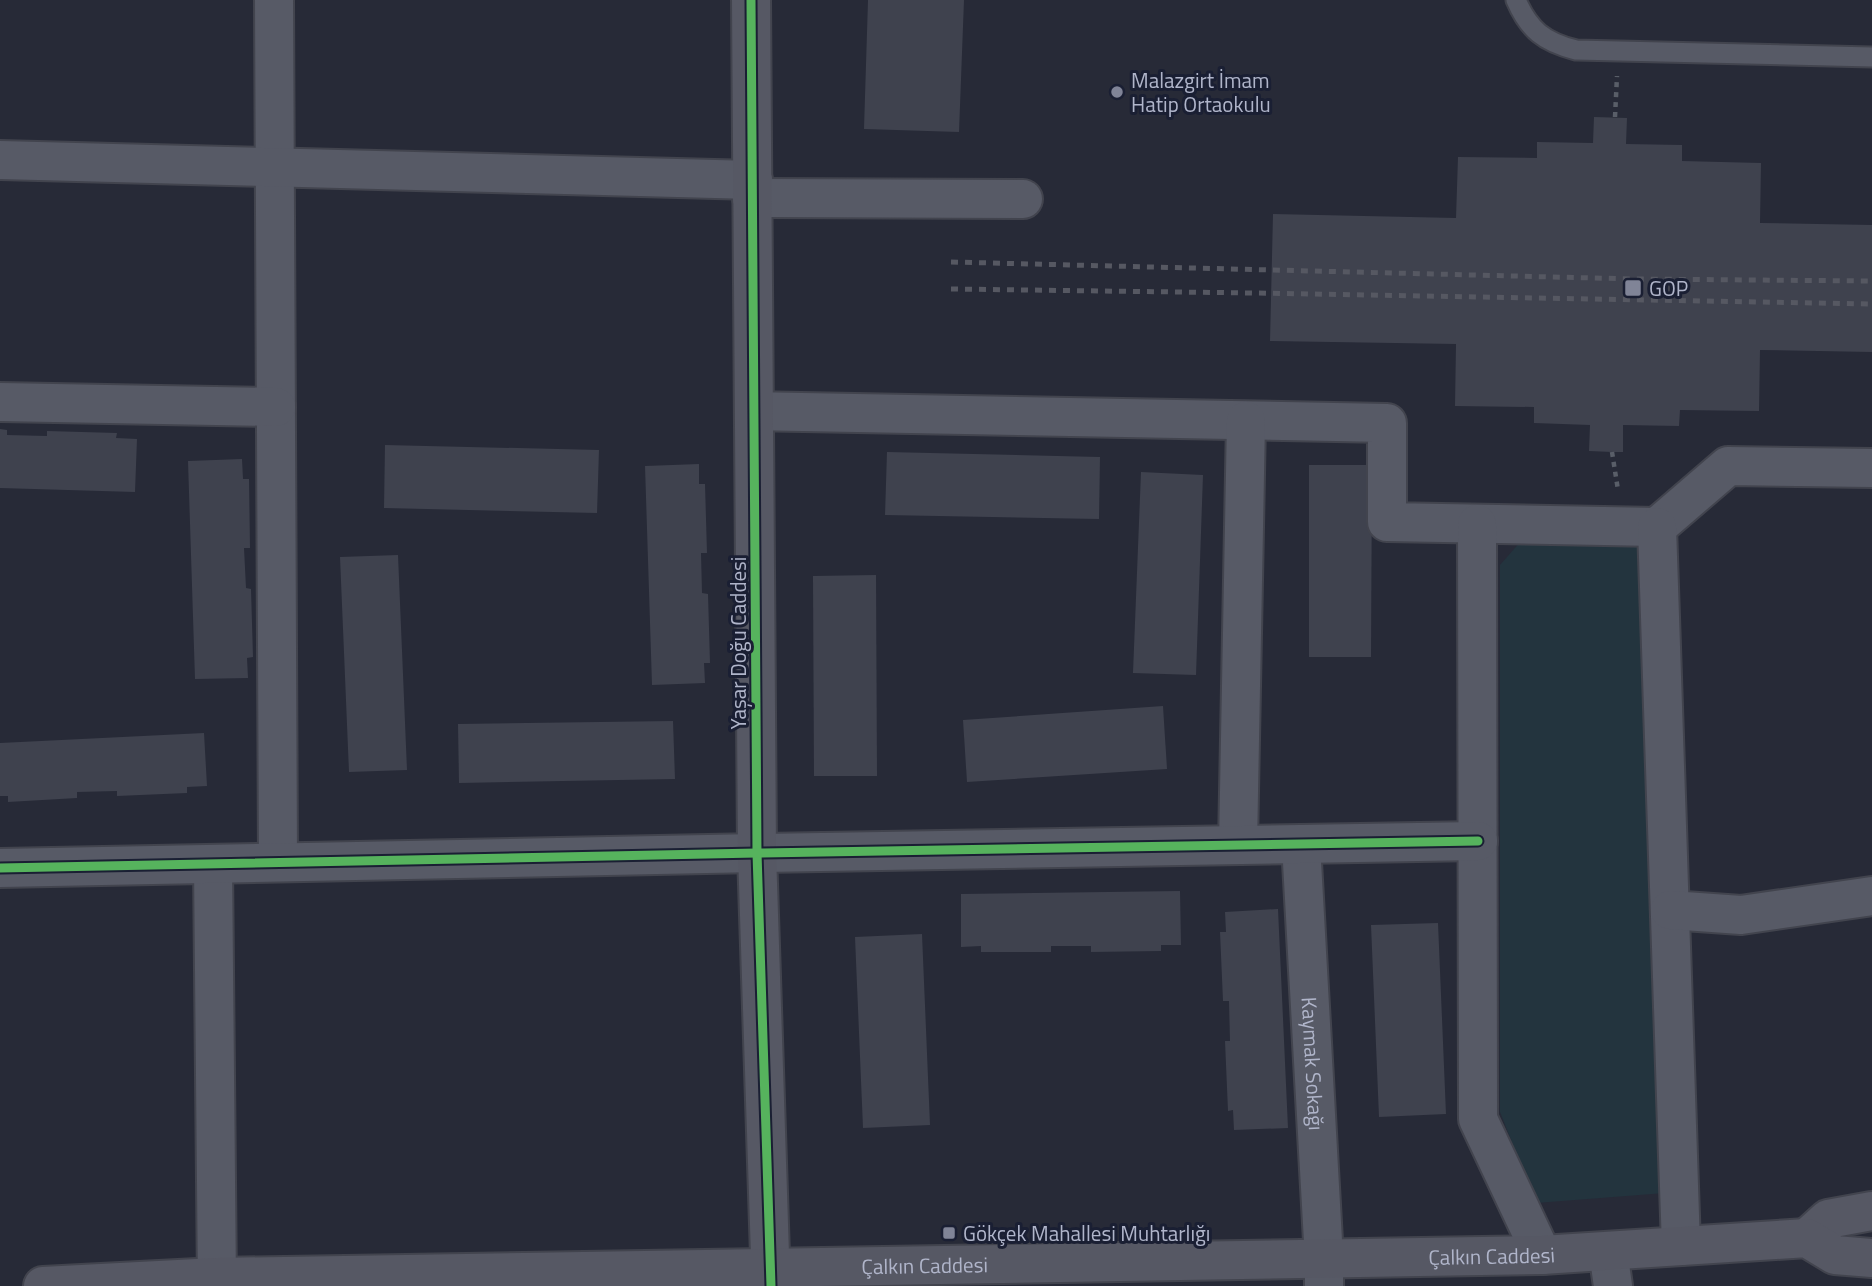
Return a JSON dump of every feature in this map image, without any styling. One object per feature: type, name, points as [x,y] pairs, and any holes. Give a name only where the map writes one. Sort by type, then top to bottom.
[{"type":"main road","name":"Yaşar Doğu Caddesi","points":[[751,0],[757,853],[771,1277]]},
{"type":"main road","points":[[1872,1210],[1828,1219],[1807,1238],[1835,1255],[1872,1258]]},
{"type":"main road","name":"Çalkın Caddesi","points":[[43,1286],[217,1281],[1324,1272],[1542,1255],[1610,1269],[1681,1247],[1807,1238]]},
{"type":"street","points":[[274,0],[278,862]]},
{"type":"street","points":[[0,160],[275,166],[1023,199]]},
{"type":"street","points":[[0,402],[276,407]]},
{"type":"street","points":[[754,411],[1387,423],[1387,522],[1657,527],[1728,466],[1872,468]]},
{"type":"street","points":[[1238,845],[1246,421]]},
{"type":"street","points":[[1477,524],[1478,1119],[1542,1255]]},
{"type":"street","points":[[1657,527],[1681,1247]]},
{"type":"street","points":[[0,868],[1478,841]]},
{"type":"street","name":"Kaymak Sokağı","points":[[1301,844],[1324,1272]]},
{"type":"street","points":[[214,864],[217,1281]]},
{"type":"street","points":[[1670,910],[1741,915],[1872,896]]},
{"type":"lane","points":[[1516,0],[1532,29],[1562,47],[1576,50],[1872,57]]},
{"type":"path","points":[[1615,117],[1618,51]]},
{"type":"shaded area","points":[[1522,540],[1643,543],[1665,1193],[1536,1203],[1500,1112],[1500,565]]},
{"type":"building","points":[[868,0],[964,0],[959,132],[864,129]]},
{"type":"building","points":[[1594,117],[1627,118],[1626,144],[1682,145],[1682,161],[1761,163],[1760,223],[1872,225],[1872,352],[1760,350],[1759,411],[1680,410],[1679,426],[1623,425],[1623,452],[1612,452],[1589,451],[1590,425],[1534,423],[1534,407],[1455,406],[1456,344],[1270,341],[1273,214],[1456,218],[1458,157],[1537,158],[1537,142],[1593,143]]},
{"type":"building","points":[[0,429],[7,430],[7,435],[47,436],[47,431],[117,433],[116,438],[137,439],[135,492],[0,488]]},
{"type":"building","points":[[385,445],[599,450],[597,513],[384,508]]},
{"type":"building","points":[[887,452],[1100,457],[1099,519],[885,515]]},
{"type":"building","points":[[242,459],[243,479],[249,479],[250,548],[244,548],[246,588],[251,589],[253,657],[247,658],[248,678],[195,679],[188,461]]},
{"type":"building","points":[[699,464],[699,484],[705,484],[707,553],[701,553],[702,593],[708,594],[710,663],[704,663],[705,683],[652,685],[645,466]]},
{"type":"building","points":[[1309,465],[1372,465],[1371,657],[1309,657]]},
{"type":"building","points":[[1141,472],[1203,475],[1196,675],[1133,673]]},
{"type":"building","points":[[398,555],[407,770],[349,772],[340,557]]},
{"type":"building","points":[[876,575],[877,776],[814,776],[813,576]]},
{"type":"building","points":[[1163,706],[1167,769],[967,782],[963,720]]},
{"type":"building","points":[[673,721],[675,779],[459,783],[458,724]]},
{"type":"building","points":[[204,733],[207,786],[187,787],[187,793],[117,796],[117,791],[77,792],[77,798],[8,802],[8,796],[0,796],[0,743]]},
{"type":"building","points":[[1180,891],[1181,945],[1161,945],[1161,951],[1091,952],[1091,946],[1051,946],[1051,952],[981,952],[981,946],[961,947],[961,894]]},
{"type":"building","points":[[1278,909],[1288,1128],[1234,1130],[1233,1110],[1228,1111],[1225,1041],[1230,1041],[1229,1001],[1223,1001],[1220,932],[1226,932],[1225,912]]},
{"type":"building","points":[[1438,923],[1446,1114],[1379,1117],[1371,925]]},
{"type":"building","points":[[922,934],[930,1125],[863,1128],[855,937]]},
{"type":"railway","points":[[951,262],[1634,279],[1872,281]]},
{"type":"railway","points":[[951,289],[1872,304]]},
{"type":"cycle path","points":[[751,0],[757,853],[771,1286]]},
{"type":"cycle path","points":[[0,868],[1478,841]]},
{"type":"place","name":"Malazgirt İmam Hatip Ortaokulu","points":[[1117,92]]},
{"type":"place","name":"GOP","points":[[1633,288]]},
{"type":"place","name":"Gökçek Mahallesi Muhtarlığı","points":[[949,1233]]}]
